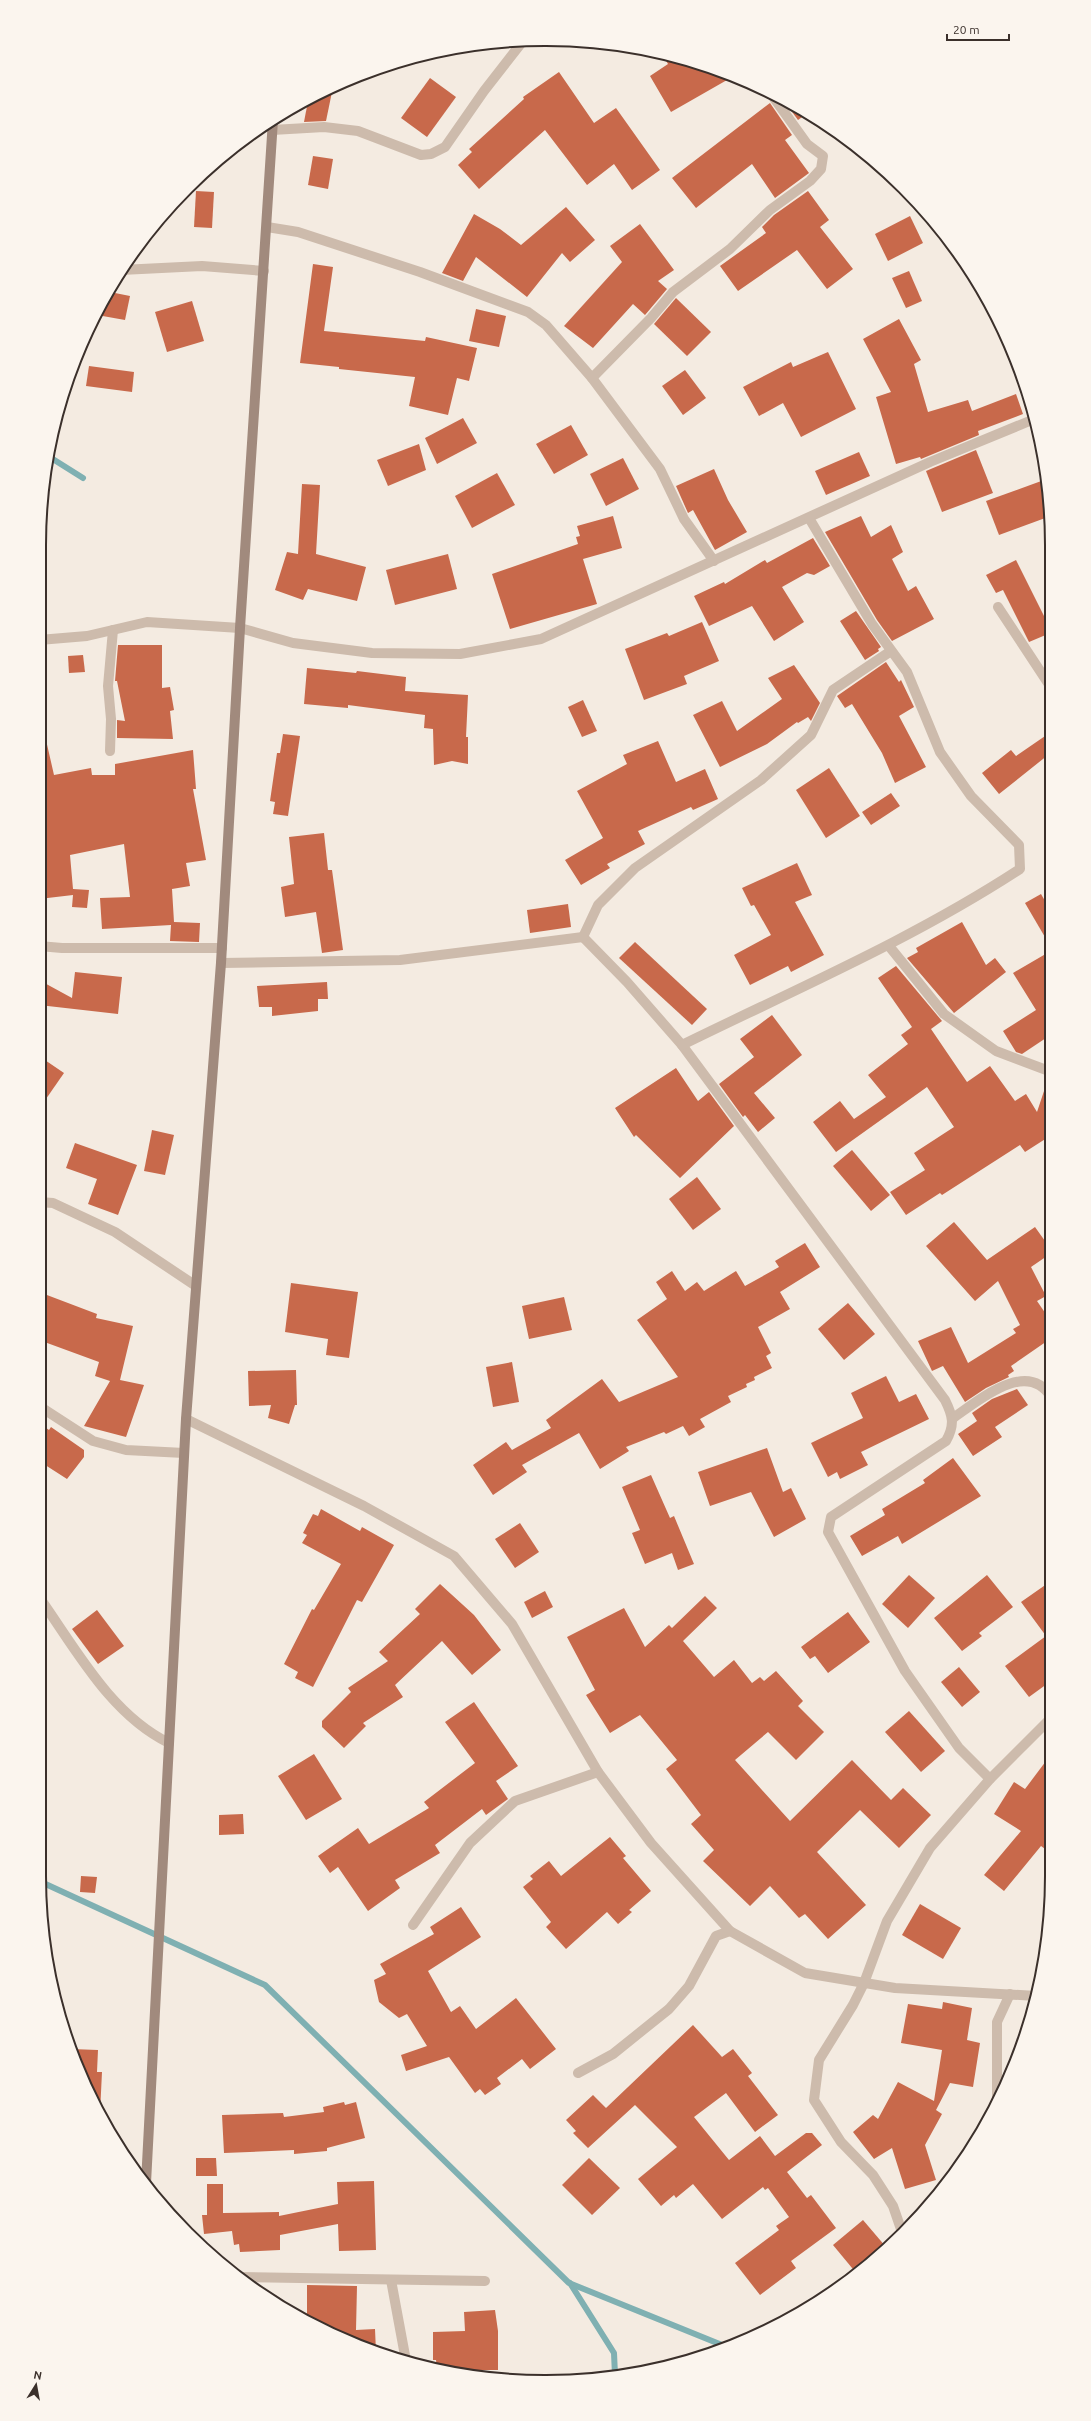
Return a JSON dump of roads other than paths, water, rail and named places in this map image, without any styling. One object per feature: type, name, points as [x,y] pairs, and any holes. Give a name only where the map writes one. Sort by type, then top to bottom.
[{"type":"main road","points":[[146,2176],[186,1419],[221,963],[240,628],[267,227],[272,130]]},
{"type":"street","points":[[272,130],[324,127],[358,131],[421,156],[432,154],[446,147],[484,91],[518,47]]},
{"type":"street","points":[[592,378],[651,318],[673,292],[730,249],[770,210],[810,181],[821,169],[823,156],[807,144],[779,105]]},
{"type":"street","points":[[267,227],[298,232],[412,269],[528,312],[546,325],[592,378],[660,469],[684,519],[714,561]]},
{"type":"street","points":[[129,270],[202,266],[264,271]]},
{"type":"street","points":[[46,639],[87,636],[147,622],[240,628],[293,643],[364,652],[460,654],[541,639],[930,462],[1029,421]]},
{"type":"street","points":[[682,1045],[850,962],[889,946],[971,901],[1020,869],[1021,860],[1019,845],[971,796],[940,752],[907,672],[872,624],[809,518]]},
{"type":"street","points":[[998,607],[1045,678]]},
{"type":"street","points":[[110,751],[111,719],[108,686],[113,630]]},
{"type":"street","points":[[583,937],[598,905],[635,868],[761,780],[811,735],[834,690],[891,651]]},
{"type":"street","points":[[221,963],[400,960],[583,937]]},
{"type":"street","points":[[583,937],[627,982],[682,1045],[946,1400],[953,1418],[952,1430],[946,1441],[831,1517],[828,1532],[905,1671],[960,1748],[990,1780]]},
{"type":"street","points":[[889,946],[944,1014],[996,1051],[1045,1069]]},
{"type":"street","points":[[46,947],[62,948],[222,948]]},
{"type":"street","points":[[46,1202],[53,1203],[115,1232],[196,1286]]},
{"type":"street","points":[[953,1418],[998,1388],[1021,1381],[1032,1381],[1045,1393]]},
{"type":"street","points":[[46,1411],[93,1441],[126,1450],[184,1453]]},
{"type":"street","points":[[186,1419],[364,1506],[454,1556],[512,1624],[598,1772],[651,1843],[730,1930],[805,1973],[895,1988],[1030,1996]]},
{"type":"street","points":[[46,1607],[106,1693],[152,1734],[169,1743]]},
{"type":"street","points":[[900,2227],[893,2206],[873,2175],[841,2142],[814,2100],[819,2060],[864,1983],[887,1921],[930,1848],[990,1780],[1045,1724]]},
{"type":"street","points":[[413,1925],[470,1843],[515,1801],[598,1772]]},
{"type":"street","points":[[578,2073],[613,2054],[669,2009],[688,1986],[716,1936],[730,1930]]},
{"type":"street","points":[[998,2086],[997,2022],[1010,1994]]},
{"type":"street","points":[[248,2277],[485,2281]]},
{"type":"street","points":[[391,2280],[405,2354]]},
{"type":"waterway","points":[[54,460],[83,478]]},
{"type":"waterway","points":[[46,1884],[265,1985],[569,2283],[719,2344]]},
{"type":"waterway","points":[[570,2283],[614,2353],[615,2370]]}]
